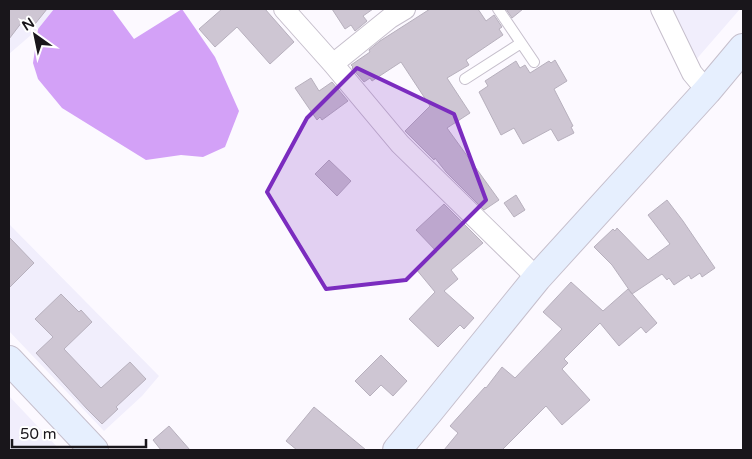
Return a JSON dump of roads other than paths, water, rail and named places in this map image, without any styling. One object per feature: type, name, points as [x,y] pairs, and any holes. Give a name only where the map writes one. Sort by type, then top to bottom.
[{"type":"street","points":[[284,9],[400,144],[536,278]]},
{"type":"street","points":[[333,64],[390,18],[405,9]]},
{"type":"street","points":[[661,9],[692,73],[707,90]]},
{"type":"street","points":[[397,450],[536,278],[743,48]]},
{"type":"street","points":[[9,360],[94,450]]},
{"type":"lane","points":[[498,9],[534,62]]},
{"type":"lane","points":[[465,80],[521,43]]}]
